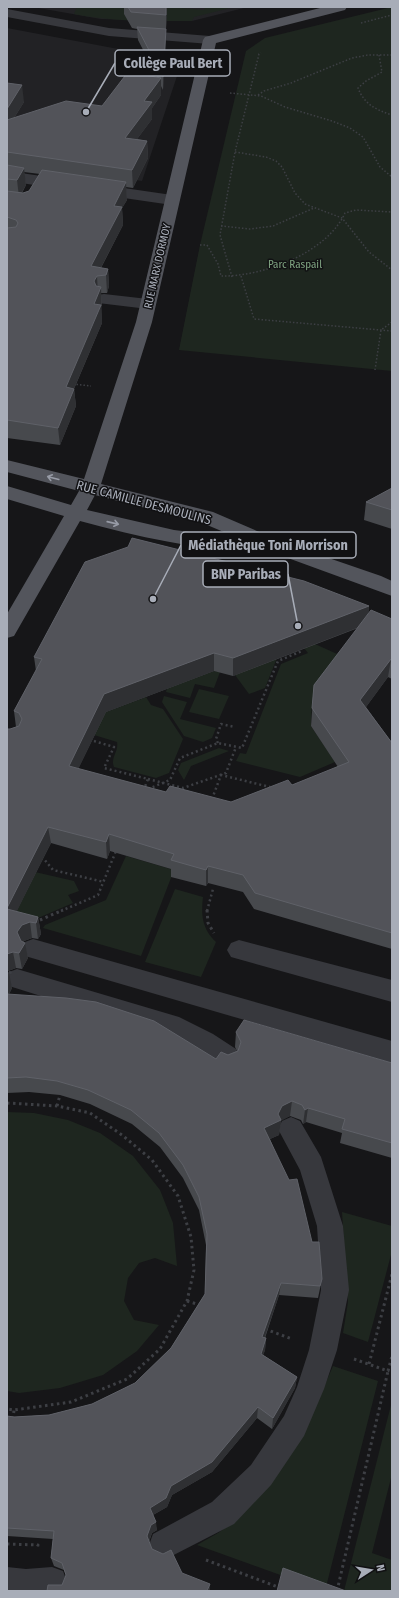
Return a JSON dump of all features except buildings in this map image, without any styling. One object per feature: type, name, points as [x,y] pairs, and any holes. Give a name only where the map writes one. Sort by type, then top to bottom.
[{"type":"main road","points":[[210,40],[340,7]]},
{"type":"main road","name":"RUE MARX DORMOY","points":[[7,631],[90,488],[144,322],[210,40]]},
{"type":"main road","name":"RUE CAMILLE DESMOULINS","points":[[7,466],[206,518],[278,548],[392,589]]},
{"type":"main road","name":"RUE CAMILLE DESMOULINS","points":[[7,492],[75,514],[199,542],[278,548]]},
{"type":"street","points":[[7,13],[109,32],[210,40]]},
{"type":"street","points":[[7,176],[35,187],[172,200]]},
{"type":"street","points":[[104,299],[148,304]]},
{"type":"street","points":[[33,949],[98,960],[392,1052]]},
{"type":"street","points":[[239,950],[392,991]]},
{"type":"street","points":[[13,974],[179,1028],[227,1057]]},
{"type":"street","points":[[168,1543],[223,1513],[261,1475],[294,1426],[310,1389],[323,1350],[335,1290],[330,1226],[312,1166],[291,1129]]},
{"type":"street","points":[[7,1582],[26,1584],[52,1582]]},
{"type":"path","points":[[356,24],[392,15]]},
{"type":"path","points":[[232,277],[220,235],[221,226],[248,94],[259,54],[264,51]]},
{"type":"path","points":[[378,55],[382,72],[375,77],[362,81],[358,88],[360,96],[376,110],[392,115]]},
{"type":"path","points":[[258,95],[264,91],[291,84],[352,58],[392,55]]},
{"type":"path","points":[[230,93],[258,95],[274,103],[307,115],[339,124],[357,132],[368,143],[374,157],[385,173],[392,177]]},
{"type":"path","points":[[235,152],[266,157],[276,161],[282,167],[295,193],[305,204],[342,218],[369,252],[392,270]]},
{"type":"path","points":[[221,226],[250,229],[273,226],[315,208]]},
{"type":"path","points":[[200,245],[207,245],[218,264],[221,276],[241,276],[274,267],[301,254],[327,236],[339,225],[345,213],[350,211],[392,212]]},
{"type":"path","points":[[241,276],[254,319],[392,331]]},
{"type":"path","points":[[375,370],[381,330],[392,322]]},
{"type":"path","points":[[68,383],[91,386]]},
{"type":"path","points":[[148,779],[143,791],[170,780],[180,758],[218,743],[242,748],[278,661],[302,652]]},
{"type":"path","points":[[218,743],[216,739],[221,724],[235,727]]},
{"type":"path","points":[[94,741],[114,747],[104,768],[183,788],[226,773],[236,747]]},
{"type":"path","points":[[221,775],[273,788]]},
{"type":"path","points":[[210,804],[221,775]]},
{"type":"path","points":[[36,922],[98,896],[118,849]]},
{"type":"path","points":[[35,856],[44,859],[53,870],[104,882]]},
{"type":"path","points":[[212,889],[207,903],[207,920],[210,929],[224,941],[239,950]]},
{"type":"path","points":[[57,1106],[60,1095]]},
{"type":"path","points":[[7,1103],[57,1106],[90,1113],[122,1134],[152,1160],[178,1196],[192,1237],[194,1270],[187,1301],[160,1349],[127,1379],[71,1402],[14,1410],[7,1409]]},
{"type":"path","points":[[369,1364],[392,1274]]},
{"type":"path","points":[[337,1591],[388,1371]]},
{"type":"path","points":[[12,1426],[14,1410]]},
{"type":"path","points":[[168,1543],[208,1562],[278,1587]]},
{"type":"shaded area","points":[[33,7],[248,7],[192,21],[167,21],[101,19]]},
{"type":"shaded area","points":[[7,28],[182,61],[142,181],[7,162]]},
{"type":"green space","points":[[77,7],[171,7],[204,10],[206,7],[234,7],[194,17],[192,21],[162,21],[118,20],[89,17],[74,14]]},
{"type":"green space","name":"Parc Raspail","points":[[392,7],[392,371],[179,350],[200,245],[246,51],[265,38]]},
{"type":"green space","points":[[315,644],[346,658],[312,702],[311,726],[335,762],[300,777],[236,761],[240,753],[246,754],[281,664],[308,653],[304,648]]},
{"type":"green space","points":[[277,658],[265,688],[249,694],[235,675]]},
{"type":"green space","points":[[214,671],[220,672],[214,688],[195,684],[190,698],[166,692],[167,688]]},
{"type":"green space","points":[[199,689],[229,696],[219,719],[189,712]]},
{"type":"green space","points":[[164,696],[187,702],[180,719],[216,728],[212,738],[203,742],[184,736],[162,702]]},
{"type":"green space","points":[[146,697],[151,705],[163,709],[183,739],[169,773],[156,778],[114,767],[113,761],[117,748],[117,742],[94,735],[106,712]]},
{"type":"green space","points":[[219,748],[229,751],[191,766],[184,780],[178,770],[181,763]]},
{"type":"green space","points":[[126,856],[174,870],[141,956],[43,928],[45,925],[106,900]]},
{"type":"green space","points":[[35,872],[74,881],[79,891],[68,895],[73,903],[31,921],[14,916]]},
{"type":"green space","points":[[175,889],[203,897],[202,910],[205,927],[216,942],[201,977],[145,962]]},
{"type":"green space","points":[[7,1112],[34,1113],[68,1120],[100,1133],[133,1156],[160,1190],[173,1223],[177,1266],[155,1258],[139,1263],[128,1278],[124,1301],[134,1320],[159,1325],[137,1351],[103,1375],[60,1388],[19,1393],[7,1391]]},
{"type":"green space","points":[[342,1212],[392,1226],[392,1251],[368,1342],[343,1333],[348,1302]]},
{"type":"green space","points":[[333,1366],[378,1381],[325,1591],[197,1545],[235,1521],[313,1412]]},
{"type":"green space","points":[[392,1401],[392,1474],[372,1553],[392,1560],[392,1591],[344,1591]]},
{"type":"place","name":"Collège Paul Bert","points":[[86,112]]},
{"type":"place","name":"Médiathèque Toni Morrison","points":[[153,599]]},
{"type":"place","name":"BNP Paribas","points":[[298,626]]}]
